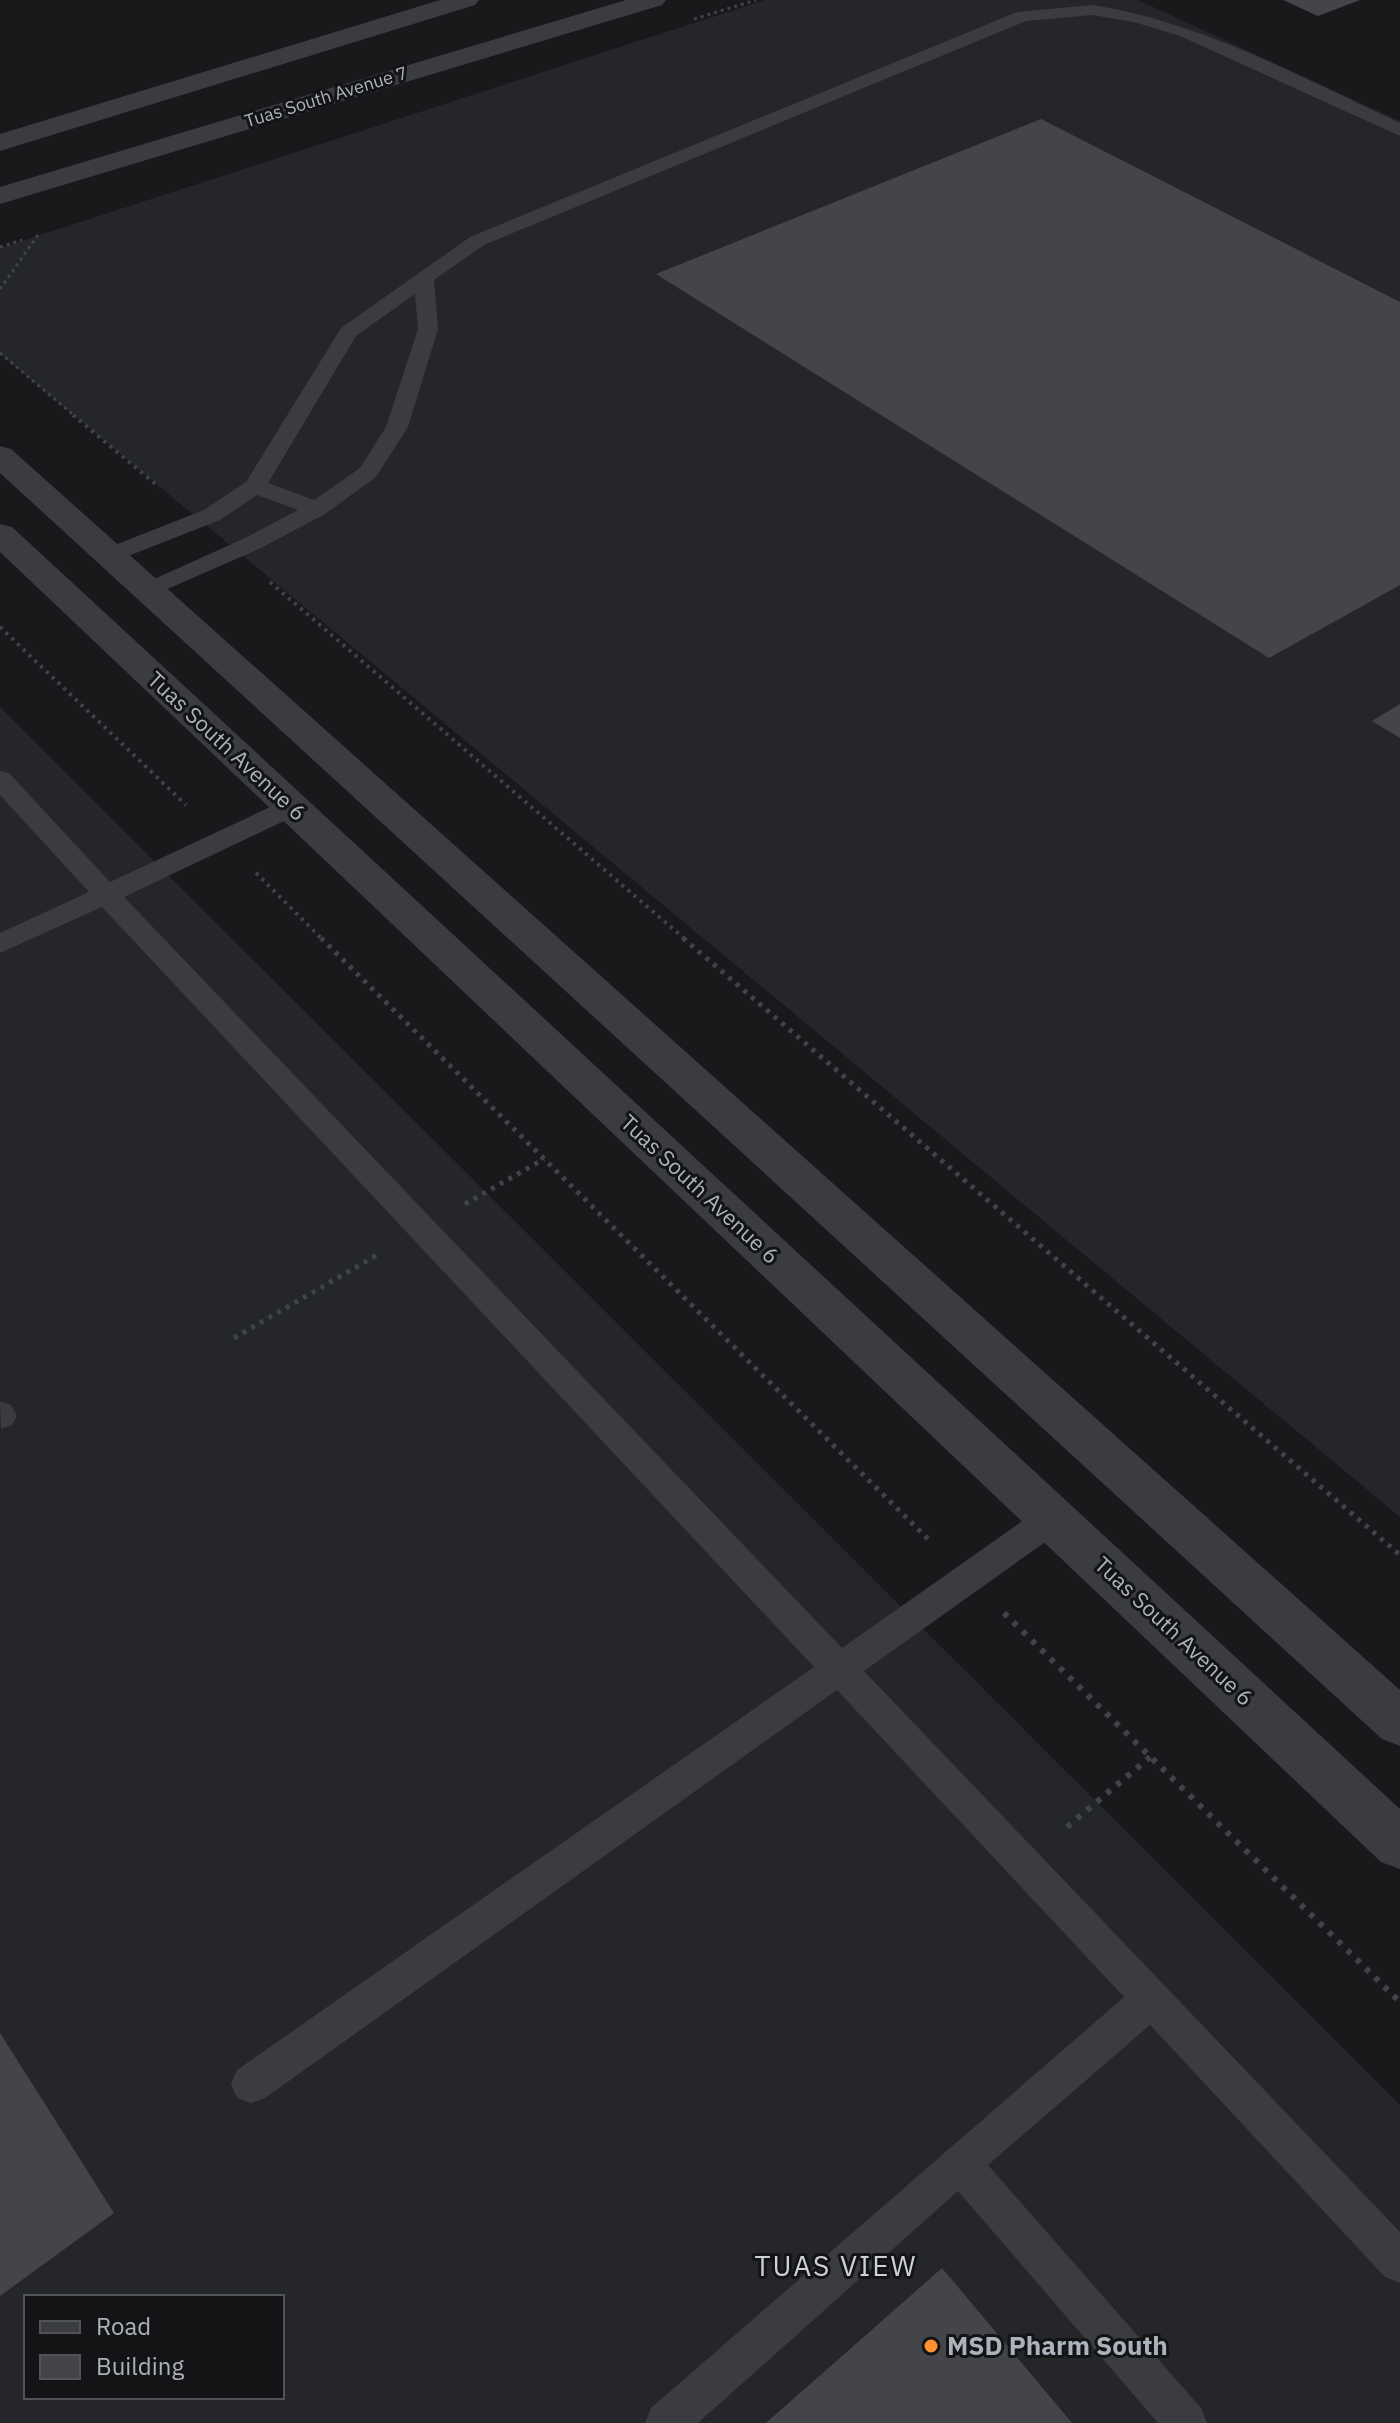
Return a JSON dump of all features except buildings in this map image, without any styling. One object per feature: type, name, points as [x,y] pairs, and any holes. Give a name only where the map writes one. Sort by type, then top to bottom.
[{"type":"street","points":[[0,143],[466,0]]},
{"type":"street","name":"Tuas South Avenue 7","points":[[0,196],[653,0]]},
{"type":"street","points":[[0,456],[1400,1723]]},
{"type":"street","name":"Tuas South Avenue 6","points":[[0,534],[1400,1844]]},
{"type":"lane","points":[[110,555],[212,515],[255,486],[348,332],[477,241],[1023,16],[1092,10],[1136,17],[1186,32],[1400,130]]},
{"type":"lane","points":[[149,590],[317,509],[368,472],[397,427],[428,329],[424,277]]},
{"type":"lane","points":[[255,486],[317,509]]},
{"type":"lane","points":[[0,779],[1400,2262]]},
{"type":"lane","points":[[0,944],[292,807]]},
{"type":"lane","points":[[251,2084],[1053,1518]]},
{"type":"lane","points":[[666,2423],[1152,1998]]},
{"type":"lane","points":[[960,2163],[1186,2423]]},
{"type":"path","points":[[0,353],[199,520]]},
{"type":"path","points":[[234,551],[1400,1555]]},
{"type":"path","points":[[0,627],[222,840],[1400,2002]]},
{"type":"path","points":[[1067,1827],[1150,1757]]},
{"type":"shaded area","points":[[765,0],[1138,0],[1400,121],[1400,1517],[0,354],[0,248]]},
{"type":"shaded area","points":[[0,707],[1400,2105],[1400,2423],[0,2423]]},
{"type":"place","name":"MSD Pharm South","points":[[931,2346]]},
{"type":"district","name":"TUAS VIEW","points":[[836,2266]]}]
